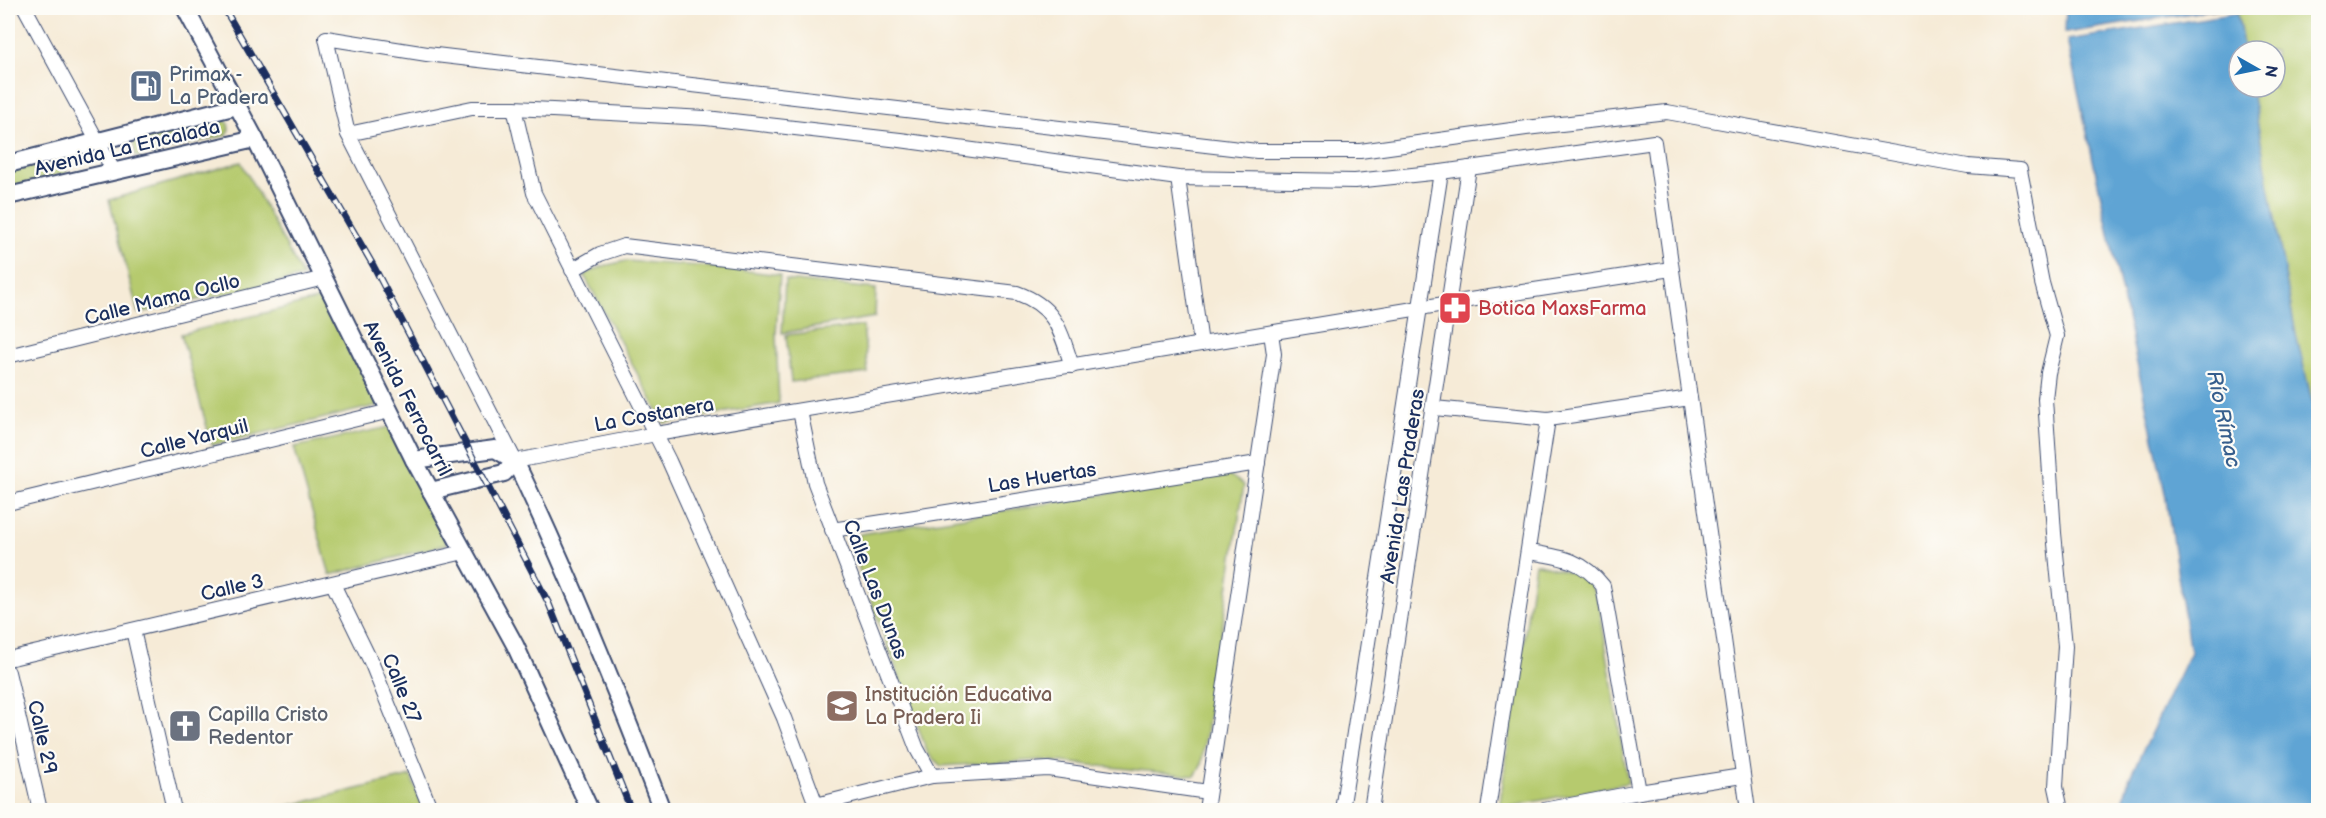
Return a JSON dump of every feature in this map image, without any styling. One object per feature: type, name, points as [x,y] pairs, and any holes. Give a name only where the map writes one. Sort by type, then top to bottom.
[{"type":"street","points":[[25,8],[113,170]]},
{"type":"street","name":"Avenida Ferrocarril","points":[[185,8],[255,139],[414,460],[514,645],[590,810]]},
{"type":"street","points":[[662,810],[560,555],[515,461],[348,134],[326,38],[427,54],[1257,151],[1360,151],[1526,128],[1667,112],[1968,166],[2020,170],[2042,283],[2057,336],[2048,373],[2045,399],[2054,533],[2065,646],[2056,770],[2056,787],[2061,810]]},
{"type":"street","name":"Avenida La Encalada","points":[[8,164],[237,106]]},
{"type":"street","points":[[348,134],[472,108],[514,108],[706,118],[900,140],[1178,178],[1355,181],[1441,172],[1654,142],[1748,810]]},
{"type":"street","points":[[514,108],[534,193],[656,434],[784,718],[817,808],[932,776],[1048,769],[1208,792]]},
{"type":"street","name":"Avenida La Encalada","points":[[8,196],[255,139]]},
{"type":"street","name":"Avenida Las Praderas","points":[[1371,810],[1469,168]]},
{"type":"street","name":"Avenida Las Praderas","points":[[1342,810],[1441,172]]},
{"type":"street","points":[[1178,178],[1201,344]]},
{"type":"street","points":[[572,270],[600,254],[624,246],[1017,293],[1032,298],[1047,309],[1061,332],[1072,366]]},
{"type":"street","name":"La Costanera","points":[[432,490],[504,473],[515,461],[656,434],[1419,308],[1671,269]]},
{"type":"street","name":"Calle Mama Ocllo","points":[[8,356],[324,278]]},
{"type":"street","points":[[1206,810],[1274,354],[1271,333]]},
{"type":"street","points":[[1434,408],[1548,419],[1690,398]]},
{"type":"street","name":"Calle Yarquil","points":[[8,503],[390,411]]},
{"type":"street","name":"Calle Las Dunas","points":[[800,411],[815,483],[917,749],[932,776]]},
{"type":"street","points":[[1488,810],[1548,419]]},
{"type":"street","points":[[414,460],[495,449],[515,461]]},
{"type":"street","name":"Las Huertas","points":[[832,530],[1258,463]]},
{"type":"street","name":"Calle 3","points":[[8,659],[464,552]]},
{"type":"street","points":[[1529,552],[1557,556],[1581,564],[1594,574],[1603,586],[1639,792]]},
{"type":"street","name":"Calle 27","points":[[333,584],[372,664],[431,810]]},
{"type":"street","points":[[134,630],[174,810]]},
{"type":"street","name":"Calle 29","points":[[8,672],[40,810]]},
{"type":"street","points":[[1544,810],[1742,776]]},
{"type":"green space","points":[[2237,8],[2318,8],[2318,426],[2296,335],[2253,99],[2287,99],[2287,39],[2242,39]]},
{"type":"green space","points":[[223,119],[228,123],[227,135],[136,157],[133,142]]},
{"type":"green space","points":[[63,158],[67,173],[8,188],[8,172]]},
{"type":"green space","points":[[241,162],[303,277],[138,313],[109,200]]},
{"type":"green space","points":[[626,261],[714,267],[780,275],[776,335],[779,403],[664,423],[584,275],[603,266]]},
{"type":"green space","points":[[785,280],[876,289],[875,317],[782,333]]},
{"type":"green space","points":[[328,297],[379,405],[212,445],[181,334]]},
{"type":"green space","points":[[863,326],[868,373],[791,382],[786,335]]},
{"type":"green space","points":[[389,427],[447,544],[330,575],[294,447]]},
{"type":"green space","points":[[1228,474],[1244,485],[1201,766],[1195,776],[1042,760],[941,766],[928,754],[851,547],[860,534]]},
{"type":"green space","points":[[1535,563],[1577,574],[1591,585],[1599,604],[1628,783],[1503,808],[1500,802]]},
{"type":"green space","points":[[411,776],[423,810],[271,810]]},
{"type":"water","points":[[2066,8],[2223,8],[2065,33]]},
{"type":"water","name":"Río Rímac","points":[[2237,13],[2242,39],[2227,39],[2227,99],[2253,99],[2296,335],[2318,426],[2318,810],[2121,810],[2129,779],[2190,652],[2165,493],[2067,40]]},
{"type":"railway","points":[[224,8],[373,265],[549,604],[631,810]]},
{"type":"place","name":"Primax - La Pradera","points":[[146,86]]},
{"type":"place","name":"Botica MaxsFarma","points":[[1455,308]]},
{"type":"place","name":"Institución Educativa La Pradera Ii","points":[[842,706]]},
{"type":"place","name":"Capilla Cristo Redentor","points":[[185,726]]}]
